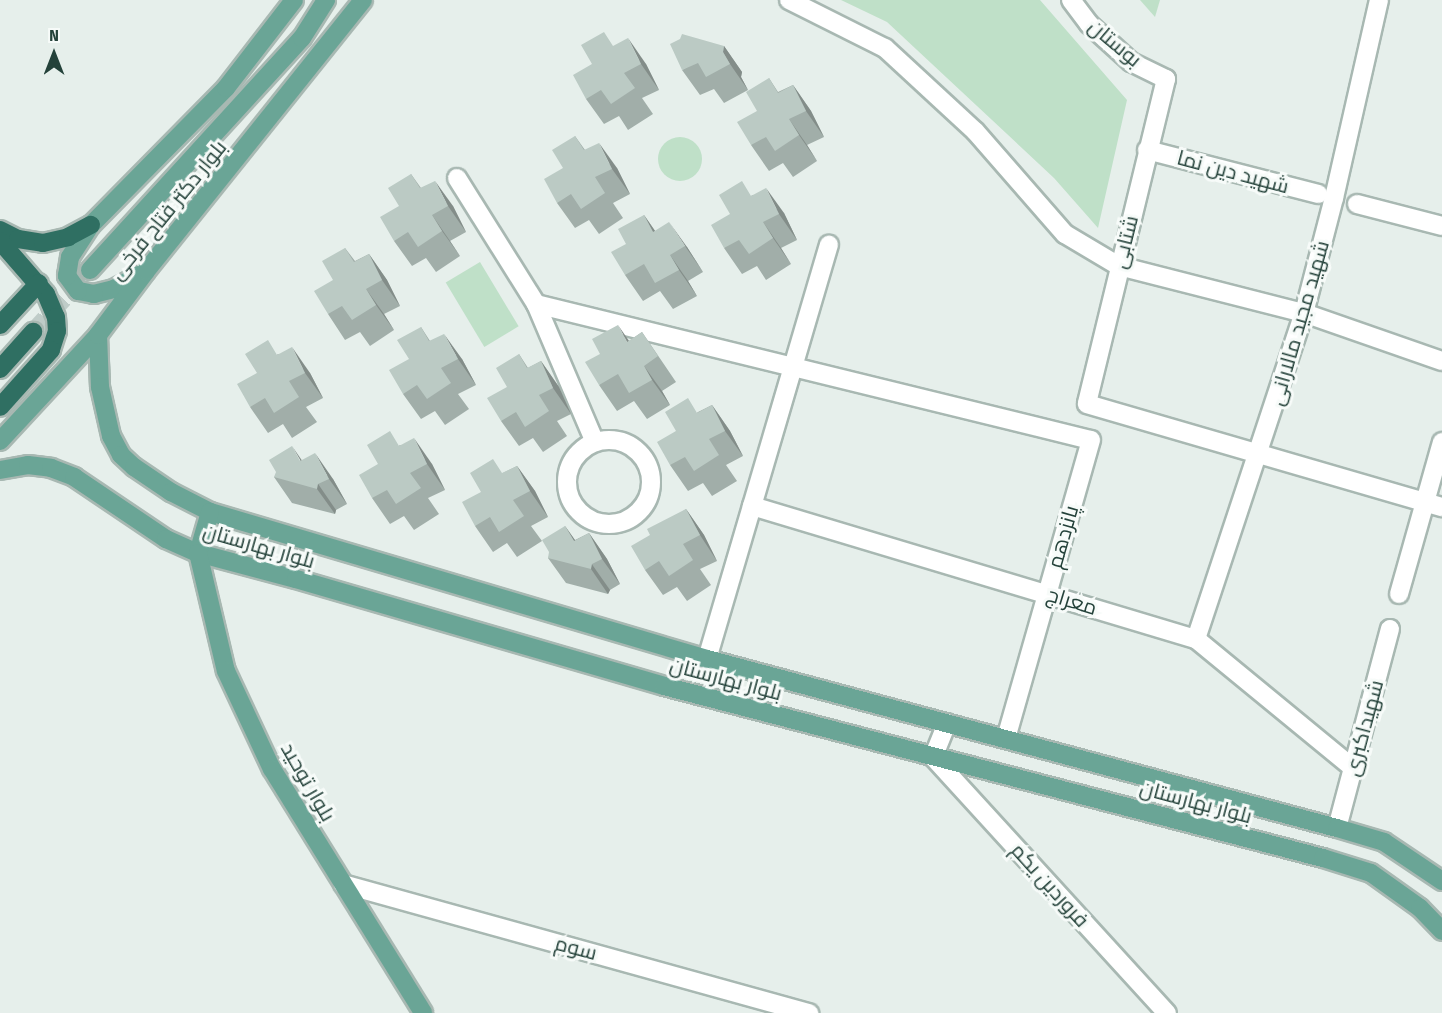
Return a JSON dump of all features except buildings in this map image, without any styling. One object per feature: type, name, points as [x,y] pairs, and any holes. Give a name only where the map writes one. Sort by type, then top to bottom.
[{"type":"highway","points":[[0,230],[18,239],[43,243],[68,237],[91,225]]},
{"type":"highway","points":[[0,241],[39,283],[56,317],[55,340],[39,365],[0,407]]},
{"type":"highway","points":[[0,325],[39,283]]},
{"type":"highway","points":[[0,369],[33,332]]},
{"type":"main road","name":"بلوار دکتر فتاح فرخی","points":[[146,270],[114,290],[94,294],[78,291],[67,276],[70,256],[91,225],[226,88],[294,0]]},
{"type":"main road","points":[[90,270],[302,38],[326,0]]},
{"type":"main road","name":"بلوار دکتر فتاح فرخی","points":[[0,441],[98,335],[146,270],[363,0]]},
{"type":"main road","name":"بلوار بهارستان","points":[[98,335],[100,387],[111,436],[121,455],[134,467],[171,492],[210,512],[707,658],[1384,842],[1442,881]]},
{"type":"main road","name":"بلوار بهارستان","points":[[0,470],[28,465],[51,468],[74,477],[166,540],[198,553],[664,686],[1323,858],[1371,873],[1420,908],[1442,931]]},
{"type":"main road","points":[[198,553],[210,512]]},
{"type":"main road","name":"بلوار توحید","points":[[198,553],[226,670],[272,769],[423,1013]]},
{"type":"street","points":[[789,0],[885,48],[975,131],[1065,234],[1119,266],[1304,313],[1442,361]]},
{"type":"street","name":"بوستان","points":[[1071,0],[1089,24],[1131,62],[1166,80]]},
{"type":"street","name":"شهید مجید مالارانی","points":[[1196,639],[1304,313],[1334,198],[1379,0]]},
{"type":"street","name":"شتابی","points":[[1166,80],[1086,404],[1259,453]]},
{"type":"street","name":"شهید دین نما","points":[[1147,150],[1318,194]]},
{"type":"street","points":[[457,178],[536,304],[595,442]]},
{"type":"street","points":[[1357,204],[1442,226]]},
{"type":"street","points":[[707,658],[829,245]]},
{"type":"street","points":[[536,304],[793,367]]},
{"type":"street","name":"پانزدهم","points":[[793,367],[1091,440],[1006,738]]},
{"type":"street","points":[[609,440],[624,442],[636,450],[645,461],[651,474],[651,488],[646,502],[638,513],[627,521],[613,524],[593,521],[576,510],[569,497],[568,470],[574,458],[583,448],[595,442],[609,440]]},
{"type":"street","points":[[1399,594],[1442,442]]},
{"type":"street","points":[[1259,453],[1442,507]]},
{"type":"street","name":"معراج","points":[[752,506],[1196,639],[1353,768]]},
{"type":"street","name":"شهیداکبری","points":[[1337,828],[1390,629]]},
{"type":"street","points":[[933,757],[947,723]]},
{"type":"street","name":"فروردین یکم","points":[[933,757],[1167,1013]]},
{"type":"street","name":"سوم","points":[[343,884],[808,1013]]},
{"type":"green space","points":[[841,0],[1040,0],[1127,100],[1098,228],[1054,178],[887,22]]},
{"type":"green space","points":[[1140,0],[1160,0],[1155,17]]},
{"type":"green space","points":[[680,137],[695,144],[702,159],[695,174],[680,181],[665,174],[658,159],[665,144]]},
{"type":"green space","points":[[480,262],[519,326],[484,347],[446,283]]},
{"type":"tunnel","points":[[33,332],[90,270]]}]
